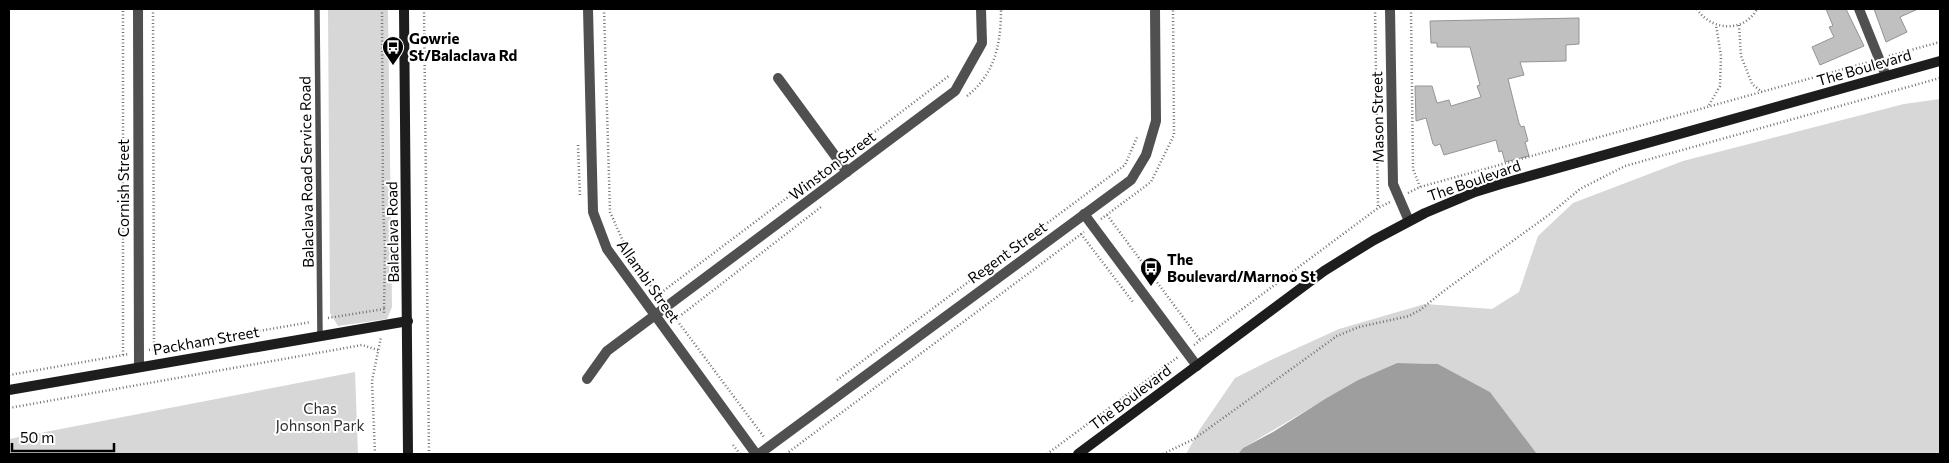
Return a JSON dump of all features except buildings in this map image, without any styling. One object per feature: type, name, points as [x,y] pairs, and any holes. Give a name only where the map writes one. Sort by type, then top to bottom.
[{"type":"street","name":"Cornish Street","points":[[138,9],[139,367]]},
{"type":"street","name":"Balaclava Road","points":[[404,9],[408,454]]},
{"type":"street","name":"Allambi Street","points":[[588,9],[593,212],[607,249],[755,451]]},
{"type":"street","name":"Winston Street","points":[[587,379],[607,351],[955,91],[982,43],[981,9]]},
{"type":"street","name":"Regent Street","points":[[755,451],[771,446],[1131,180],[1146,155],[1156,121],[1155,9]]},
{"type":"street","name":"Mason Street","points":[[1390,9],[1392,174],[1398,198],[1409,221]]},
{"type":"street","points":[[1859,9],[1886,76]]},
{"type":"street","name":"The Boulevard","points":[[1078,454],[1324,271],[1409,221],[1475,192],[1501,184],[1940,61]]},
{"type":"street","points":[[778,78],[847,172]]},
{"type":"street","points":[[1084,214],[1197,366]]},
{"type":"street","name":"Packham Street","points":[[9,390],[408,322]]},
{"type":"lane","name":"Balaclava Road Service Road","points":[[317,9],[320,336]]},
{"type":"path","points":[[123,9],[123,355]]},
{"type":"path","points":[[153,9],[154,349]]},
{"type":"path","points":[[375,454],[372,381],[383,325],[386,248],[383,205],[382,9]]},
{"type":"path","points":[[424,9],[429,454]]},
{"type":"path","points":[[604,9],[610,212],[631,259],[771,446]]},
{"type":"path","points":[[1375,9],[1378,208]]},
{"type":"path","points":[[1412,9],[1413,169],[1420,187]]},
{"type":"path","points":[[1697,9],[1706,20],[1716,25],[1727,27],[1739,25],[1748,20],[1757,9]]},
{"type":"path","points":[[1708,107],[1720,86],[1720,56],[1716,25]]},
{"type":"path","points":[[1739,25],[1741,56],[1752,84],[1762,92]]},
{"type":"path","points":[[1047,454],[1378,208],[1420,187],[1940,42]]},
{"type":"path","points":[[1163,454],[1194,439],[1337,336],[1358,327],[1409,316],[1420,310],[1516,237],[1550,214],[1580,189],[1607,174],[1625,166],[1940,78]]},
{"type":"path","points":[[834,382],[1125,166],[1140,131]]},
{"type":"path","points":[[578,143],[580,199]]},
{"type":"path","points":[[1106,215],[1200,340]]},
{"type":"path","points":[[1081,234],[1135,304]]},
{"type":"path","points":[[9,375],[384,309]]},
{"type":"path","points":[[9,408],[362,345],[378,350]]},
{"type":"path","points":[[728,438],[739,454],[755,451],[763,435]]},
{"type":"green space","points":[[328,9],[388,9],[392,307],[387,319],[338,326],[330,313]]},
{"type":"green space","points":[[1940,99],[1940,454],[1537,454],[1490,392],[1438,364],[1397,363],[1358,380],[1243,448],[1238,454],[1186,454],[1200,429],[1235,378],[1271,360],[1339,329],[1425,304],[1492,309],[1519,292],[1538,236],[1573,203],[1683,161],[1904,104]]},
{"type":"green space","name":"Chas Johnson Park","points":[[355,372],[358,454],[9,454],[9,439]]},
{"type":"shaded area","points":[[1397,363],[1438,364],[1490,392],[1537,454],[1238,454],[1243,448],[1358,380]]},
{"type":"place","name":"Gowrie St/Balaclava Rd","points":[[393,66]]},
{"type":"place","name":"The Boulevard/Marnoo St","points":[[1151,287]]}]
